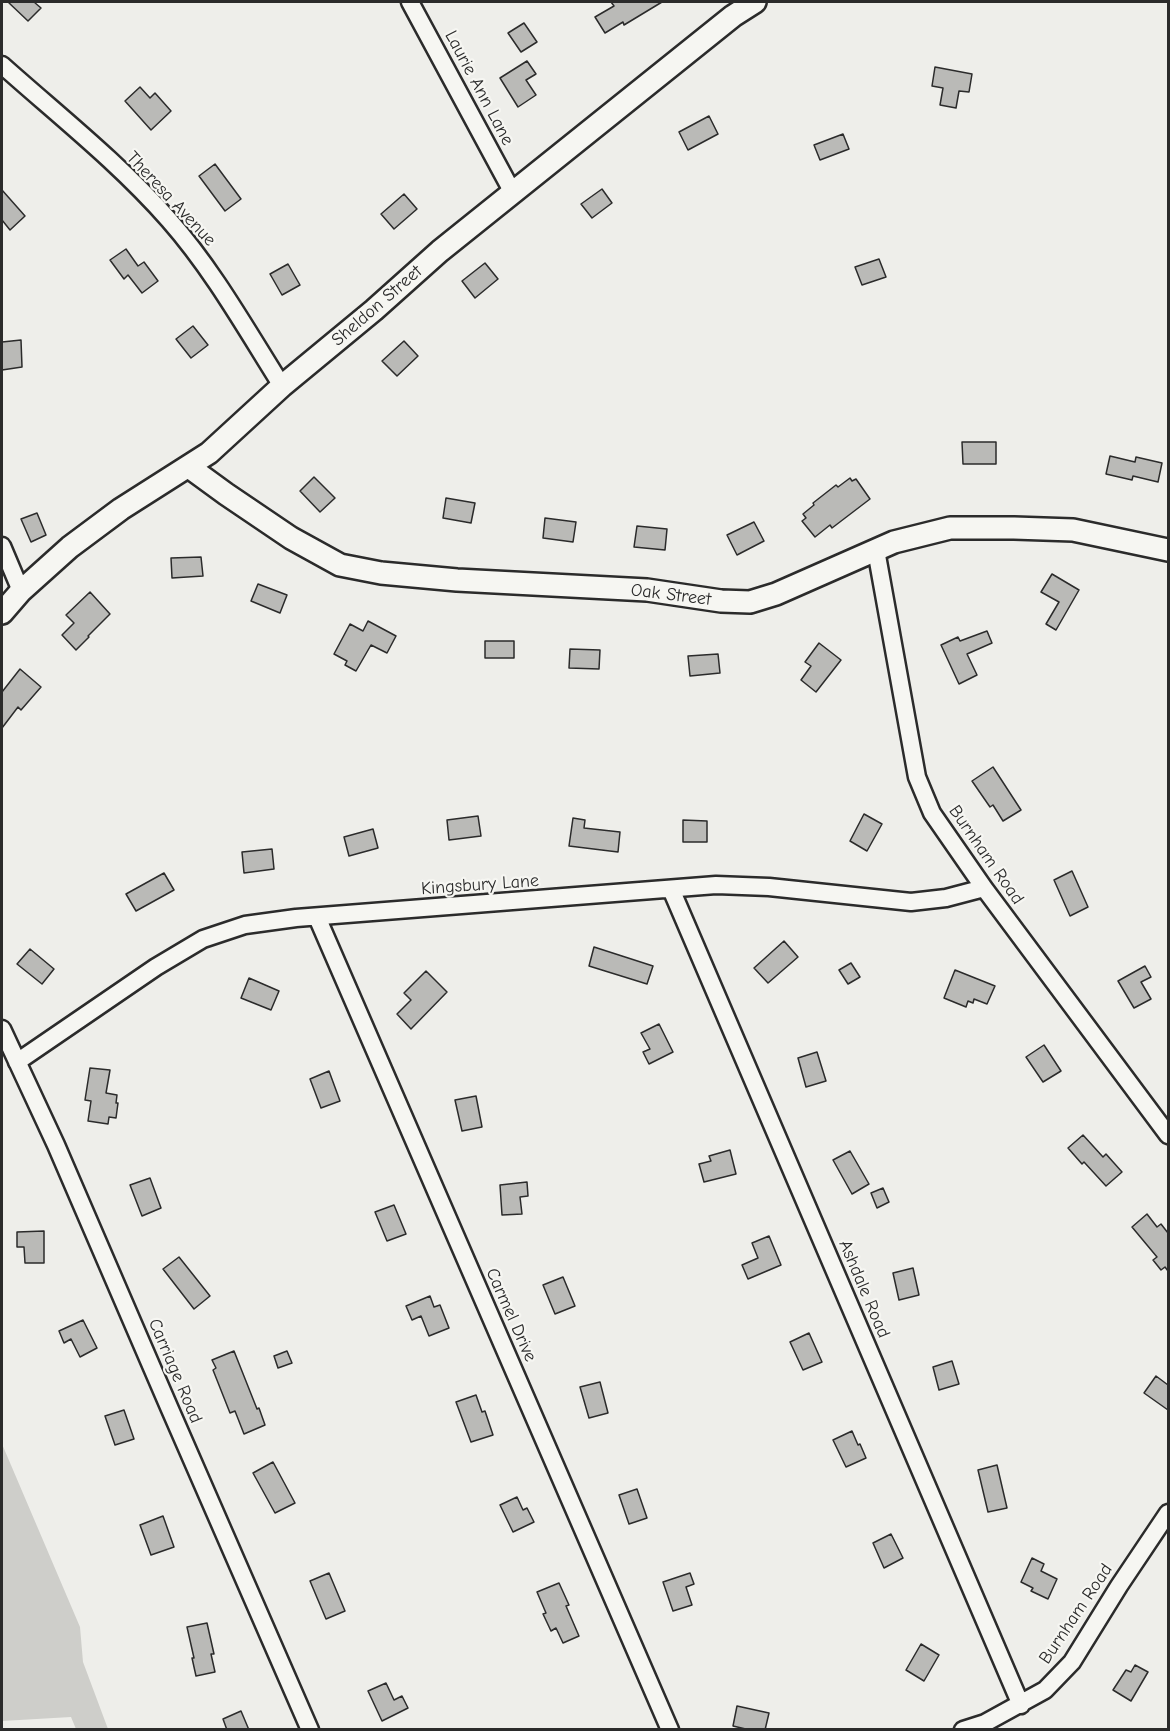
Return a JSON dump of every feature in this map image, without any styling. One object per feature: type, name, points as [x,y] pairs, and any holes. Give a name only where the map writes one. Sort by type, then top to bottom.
[{"type":"street","name":"Laurie Ann Lane","points":[[410,2],[513,193]]},
{"type":"street","name":"Sheldon Street","points":[[2,613],[21,591],[70,547],[121,509],[209,453],[282,386],[374,310],[440,251],[733,16],[755,2]]},
{"type":"street","name":"Theresa Avenue","points":[[2,65],[99,151],[169,219],[204,264],[282,386]]},
{"type":"street","name":"Oak Street","points":[[189,467],[301,544],[340,565],[381,573],[458,580],[647,590],[721,601],[750,602],[776,594],[894,542],[950,528],[1073,530],[1168,550]]},
{"type":"street","points":[[2,546],[21,591]]},
{"type":"street","name":"Burnham Road","points":[[876,550],[916,777],[932,813],[984,888],[1168,1136]]},
{"type":"street","name":"Kingsbury Lane","points":[[17,1062],[156,967],[203,939],[245,925],[317,917],[716,885],[769,887],[911,902],[946,898],[984,888]]},
{"type":"street","name":"Ashdale Road","points":[[671,889],[1021,1705]]},
{"type":"street","name":"Carmel Drive","points":[[317,917],[670,1730]]},
{"type":"street","name":"Carriage Road","points":[[2,1029],[56,1145],[310,1730]]},
{"type":"street","name":"Burnham Road","points":[[963,1730],[985,1724],[1021,1705],[1045,1690],[1072,1662],[1168,1513]]},
{"type":"shaded area","points":[[2,1444],[80,1627],[83,1662],[108,1729],[76,1729],[71,1717],[2,1721]]},
{"type":"building","points":[[8,2],[34,2],[41,8],[28,21]]},
{"type":"building","points":[[611,2],[662,2],[624,25],[623,22],[605,33],[595,17],[614,6]]},
{"type":"building","points":[[524,23],[537,42],[521,52],[508,33]]},
{"type":"building","points":[[527,61],[536,74],[526,80],[536,95],[518,107],[500,78]]},
{"type":"building","points":[[935,67],[972,74],[969,92],[959,91],[956,108],[940,105],[943,88],[932,86]]},
{"type":"building","points":[[140,87],[150,98],[155,93],[171,111],[151,130],[125,101]]},
{"type":"building","points":[[709,116],[718,134],[688,150],[679,132]]},
{"type":"building","points":[[843,134],[849,149],[820,160],[814,145]]},
{"type":"building","points":[[215,164],[241,199],[225,211],[199,176]]},
{"type":"building","points":[[602,189],[612,203],[592,218],[581,204]]},
{"type":"building","points":[[2,190],[25,216],[10,230],[2,220]]},
{"type":"building","points":[[404,194],[417,209],[394,229],[381,214]]},
{"type":"building","points":[[126,249],[138,266],[144,262],[158,281],[142,293],[128,275],[124,279],[110,260]]},
{"type":"building","points":[[879,259],[886,277],[862,285],[855,267]]},
{"type":"building","points":[[485,263],[498,279],[475,298],[462,281]]},
{"type":"building","points":[[288,264],[300,285],[282,295],[270,274]]},
{"type":"building","points":[[193,326],[208,345],[191,358],[176,339]]},
{"type":"building","points":[[21,340],[22,367],[2,370],[2,342]]},
{"type":"building","points":[[404,341],[418,356],[397,376],[382,361]]},
{"type":"building","points":[[962,442],[996,442],[996,464],[963,464]]},
{"type":"building","points":[[1110,456],[1135,462],[1136,457],[1162,463],[1158,482],[1133,476],[1132,480],[1106,474]]},
{"type":"building","points":[[314,477],[335,498],[320,512],[300,491]]},
{"type":"building","points":[[850,478],[852,481],[856,479],[870,499],[832,528],[830,525],[815,537],[802,521],[806,518],[803,514],[836,485],[838,487]]},
{"type":"building","points":[[446,498],[475,503],[471,523],[443,518]]},
{"type":"building","points":[[37,513],[46,535],[31,542],[21,519]]},
{"type":"building","points":[[545,518],[576,522],[573,542],[543,538]]},
{"type":"building","points":[[754,522],[764,541],[737,555],[727,535]]},
{"type":"building","points":[[637,526],[667,529],[665,550],[634,547]]},
{"type":"building","points":[[201,557],[203,576],[172,578],[171,558]]},
{"type":"building","points":[[1052,574],[1079,590],[1056,630],[1046,624],[1059,602],[1041,592]]},
{"type":"building","points":[[258,584],[287,595],[280,613],[251,601]]},
{"type":"building","points":[[90,592],[110,614],[76,650],[62,635],[74,623],[66,615]]},
{"type":"building","points":[[368,621],[396,636],[387,653],[371,645],[356,671],[345,665],[347,661],[334,654],[350,624],[363,631]]},
{"type":"building","points":[[987,631],[992,643],[967,654],[977,675],[959,684],[941,645],[958,637],[960,641]]},
{"type":"building","points":[[485,641],[514,641],[514,658],[485,658]]},
{"type":"building","points":[[819,643],[841,660],[816,692],[801,680],[811,666],[805,662]]},
{"type":"building","points":[[570,649],[600,650],[599,669],[569,668]]},
{"type":"building","points":[[718,654],[720,673],[690,676],[688,656]]},
{"type":"building","points":[[20,669],[41,687],[21,710],[18,707],[2,728],[2,692]]},
{"type":"building","points":[[993,767],[1021,810],[1003,821],[993,805],[990,807],[972,781]]},
{"type":"building","points":[[864,814],[882,824],[867,851],[850,841]]},
{"type":"building","points":[[478,816],[481,836],[449,840],[447,820]]},
{"type":"building","points":[[573,818],[585,820],[584,828],[620,832],[618,852],[569,846]]},
{"type":"building","points":[[683,820],[707,821],[707,842],[683,842]]},
{"type":"building","points":[[373,829],[378,848],[349,856],[344,837]]},
{"type":"building","points":[[272,849],[274,869],[244,873],[242,852]]},
{"type":"building","points":[[1072,871],[1088,907],[1070,916],[1054,880]]},
{"type":"building","points":[[164,873],[174,890],[136,911],[126,894]]},
{"type":"building","points":[[784,941],[798,957],[768,983],[754,968]]},
{"type":"building","points":[[594,947],[653,966],[647,984],[589,966]]},
{"type":"building","points":[[30,949],[54,969],[42,984],[17,964]]},
{"type":"building","points":[[851,963],[860,977],[848,984],[839,970]]},
{"type":"building","points":[[1145,966],[1151,977],[1141,982],[1151,999],[1134,1008],[1118,981]]},
{"type":"building","points":[[955,970],[995,986],[987,1004],[974,999],[973,1003],[968,1001],[966,1007],[944,998]]},
{"type":"building","points":[[426,971],[447,992],[411,1029],[397,1014],[411,1000],[404,993]]},
{"type":"building","points":[[249,978],[279,991],[271,1010],[241,998]]},
{"type":"building","points":[[659,1024],[673,1052],[649,1064],[643,1052],[650,1049],[641,1033]]},
{"type":"building","points":[[1044,1045],[1061,1071],[1043,1082],[1026,1057]]},
{"type":"building","points":[[817,1052],[826,1081],[806,1087],[798,1058]]},
{"type":"building","points":[[90,1068],[110,1070],[106,1093],[117,1095],[116,1103],[118,1103],[116,1118],[109,1117],[108,1124],[88,1121],[91,1101],[85,1100]]},
{"type":"building","points":[[329,1071],[340,1101],[321,1108],[310,1079]]},
{"type":"building","points":[[476,1096],[482,1127],[462,1131],[455,1100]]},
{"type":"building","points":[[1083,1135],[1103,1157],[1106,1154],[1122,1172],[1106,1186],[1068,1148]]},
{"type":"building","points":[[730,1150],[736,1174],[704,1182],[699,1164],[711,1161],[709,1156]]},
{"type":"building","points":[[850,1151],[869,1184],[852,1194],[833,1160]]},
{"type":"building","points":[[150,1178],[161,1208],[142,1216],[130,1185]]},
{"type":"building","points":[[527,1182],[528,1196],[520,1197],[522,1214],[502,1215],[500,1185]]},
{"type":"building","points":[[883,1188],[889,1202],[877,1208],[871,1193]]},
{"type":"building","points":[[394,1205],[406,1234],[387,1241],[375,1212]]},
{"type":"building","points":[[1147,1214],[1157,1227],[1161,1224],[1168,1233],[1168,1271],[1165,1267],[1161,1270],[1153,1260],[1157,1257],[1132,1227]]},
{"type":"building","points":[[44,1231],[44,1263],[25,1263],[24,1247],[17,1247],[17,1232]]},
{"type":"building","points":[[769,1236],[781,1265],[748,1279],[742,1265],[758,1258],[752,1243]]},
{"type":"building","points":[[179,1257],[210,1296],[194,1309],[163,1269]]},
{"type":"building","points":[[913,1268],[919,1295],[899,1300],[893,1273]]},
{"type":"building","points":[[563,1277],[575,1306],[555,1314],[543,1285]]},
{"type":"building","points":[[430,1296],[434,1307],[440,1305],[449,1328],[429,1336],[421,1316],[412,1320],[406,1306]]},
{"type":"building","points":[[83,1320],[97,1348],[80,1357],[71,1339],[64,1343],[59,1331]]},
{"type":"building","points":[[809,1333],[822,1362],[803,1370],[790,1342]]},
{"type":"building","points":[[234,1351],[265,1425],[244,1434],[235,1411],[230,1413],[213,1370],[216,1368],[212,1360]]},
{"type":"building","points":[[287,1351],[292,1363],[278,1368],[274,1356]]},
{"type":"building","points":[[952,1361],[959,1384],[939,1390],[933,1367]]},
{"type":"building","points":[[1156,1376],[1168,1385],[1168,1410],[1144,1393]]},
{"type":"building","points":[[600,1382],[608,1413],[589,1418],[580,1387]]},
{"type":"building","points":[[476,1395],[482,1412],[485,1411],[493,1435],[471,1442],[456,1402]]},
{"type":"building","points":[[124,1410],[134,1439],[115,1445],[105,1416]]},
{"type":"building","points":[[852,1431],[866,1458],[846,1467],[833,1440]]},
{"type":"building","points":[[273,1462],[295,1503],[275,1513],[253,1473]]},
{"type":"building","points":[[997,1465],[1007,1508],[988,1512],[978,1470]]},
{"type":"building","points":[[637,1489],[647,1518],[629,1524],[619,1495]]},
{"type":"building","points":[[517,1497],[523,1510],[527,1508],[534,1522],[513,1532],[500,1505]]},
{"type":"building","points":[[163,1516],[174,1547],[151,1555],[140,1525]]},
{"type":"building","points":[[891,1534],[903,1558],[884,1568],[873,1543]]},
{"type":"building","points":[[1032,1558],[1044,1564],[1041,1571],[1057,1579],[1048,1599],[1031,1591],[1033,1588],[1021,1582]]},
{"type":"building","points":[[329,1573],[345,1611],[326,1619],[310,1581]]},
{"type":"building","points":[[690,1573],[694,1584],[686,1587],[692,1605],[673,1611],[663,1582]]},
{"type":"building","points":[[559,1583],[579,1636],[563,1643],[556,1628],[551,1631],[537,1592]]},
{"type":"building","points":[[207,1623],[214,1654],[211,1654],[215,1672],[196,1676],[187,1627]]},
{"type":"building","points":[[921,1644],[939,1655],[924,1681],[906,1670]]},
{"type":"building","points":[[1135,1665],[1148,1672],[1131,1701],[1113,1690],[1126,1670],[1131,1672]]},
{"type":"building","points":[[386,1683],[394,1700],[402,1696],[408,1708],[382,1721],[368,1691]]},
{"type":"building","points":[[737,1706],[769,1713],[765,1730],[750,1730],[733,1726]]},
{"type":"building","points":[[241,1711],[249,1730],[227,1730],[223,1719]]}]
